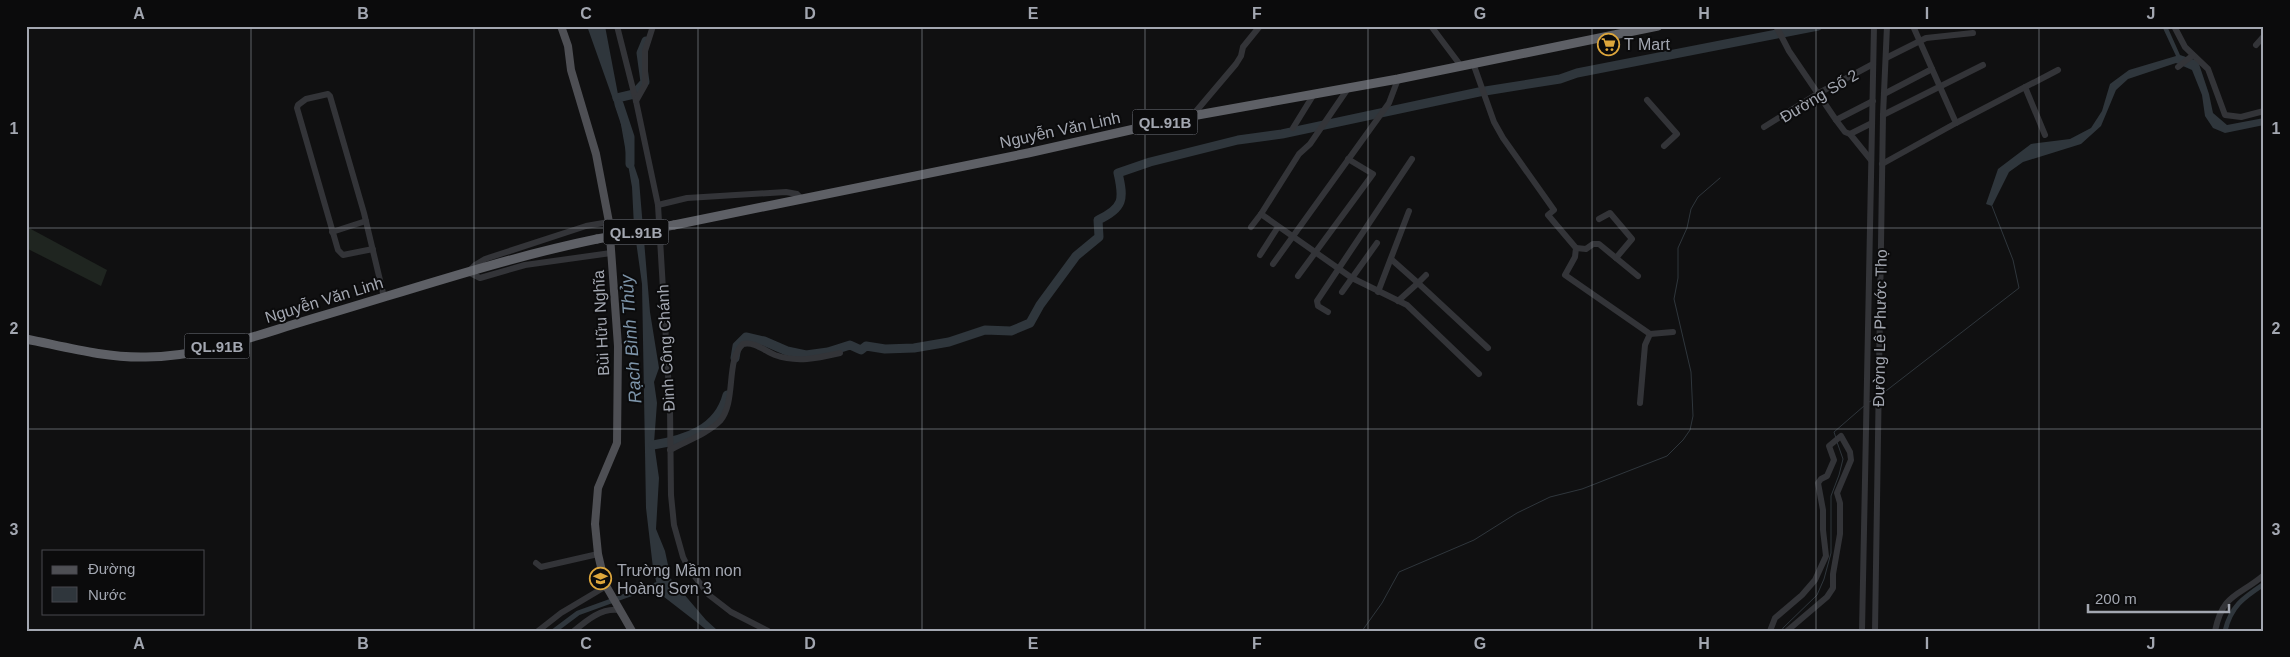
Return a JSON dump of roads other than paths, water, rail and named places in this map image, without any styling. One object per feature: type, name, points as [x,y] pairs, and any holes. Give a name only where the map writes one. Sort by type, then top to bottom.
[{"type":"highway","name":"Nguyễn Văn Linh","points":[[26,339],[103,355],[147,358],[190,352],[247,338],[468,272],[597,239],[1028,153],[1192,116],[1398,79],[1658,26]]},
{"type":"main road","name":"Bùi Hữu Nghĩa","points":[[561,26],[596,154],[609,222],[618,346],[617,442],[598,488],[595,524],[598,554],[607,587],[620,612]]},
{"type":"main road","points":[[620,612],[632,631]]},
{"type":"street","name":"Đinh Công Chánh","points":[[617,26],[635,96],[658,206],[674,525],[683,557],[689,569],[709,595],[720,605],[768,631]]},
{"type":"street","points":[[635,96],[645,85],[645,51],[653,26]]},
{"type":"street","points":[[1192,116],[1236,64],[1241,56],[1243,47],[1260,26]]},
{"type":"street","points":[[1431,26],[1461,66]]},
{"type":"street","points":[[1776,26],[1784,43],[1817,94],[1845,132],[1850,134],[1871,160]]},
{"type":"street","name":"Đường Lê Phước Thọ","points":[[1862,631],[1874,26]]},
{"type":"street","name":"Đường Lê Phước Thọ","points":[[1876,631],[1882,164],[1887,26]]},
{"type":"street","points":[[1913,26],[1956,123]]},
{"type":"street","points":[[2174,26],[2180,41],[2191,56],[2208,69],[2225,115],[2241,116],[2264,111]]},
{"type":"street","points":[[1886,58],[1926,38],[1973,33]]},
{"type":"street","points":[[2256,45],[2264,36]]},
{"type":"street","points":[[2178,67],[2191,56]]},
{"type":"street","points":[[1473,63],[1494,122],[1503,138],[1554,210],[1548,215],[1572,240],[1576,248],[1575,257],[1566,275],[1568,278],[1650,334],[1673,332]]},
{"type":"street","name":"Đường Số 2","points":[[1764,127],[1817,94],[1873,64]]},
{"type":"street","points":[[1883,115],[1982,65]]},
{"type":"street","points":[[1884,94],[1932,69]]},
{"type":"street","points":[[1882,164],[2058,70]]},
{"type":"street","points":[[1274,264],[1389,103],[1398,79]]},
{"type":"street","points":[[1251,227],[1299,154],[1310,144],[1349,87]]},
{"type":"street","points":[[2025,87],[2044,135]]},
{"type":"street","points":[[373,249],[343,255],[338,250],[297,108],[306,99],[328,94],[330,96],[366,221],[373,249],[384,298]]},
{"type":"street","points":[[1293,128],[1314,94]]},
{"type":"street","points":[[1647,100],[1677,134],[1664,146]]},
{"type":"street","points":[[1836,120],[1872,101]]},
{"type":"street","points":[[1850,134],[1872,123]]},
{"type":"street","points":[[1298,276],[1373,174],[1348,159]]},
{"type":"street","points":[[1328,312],[1316,303],[1412,159]]},
{"type":"street","points":[[1870,189],[1882,190]]},
{"type":"street","points":[[658,206],[687,198],[776,192],[797,194],[802,198]]},
{"type":"street","points":[[1378,292],[1409,211]]},
{"type":"street","points":[[1599,219],[1610,213],[1632,239],[1616,258]]},
{"type":"street","points":[[1261,214],[1352,278],[1411,308],[1479,374]]},
{"type":"street","points":[[332,232],[366,221]]},
{"type":"street","points":[[609,222],[586,226],[485,259],[468,272],[480,278],[525,265],[611,253]]},
{"type":"street","points":[[1260,255],[1278,227]]},
{"type":"street","points":[[1342,292],[1377,243]]},
{"type":"street","points":[[1576,248],[1586,249],[1594,244],[1599,244],[1638,276]]},
{"type":"street","points":[[1391,259],[1488,348]]},
{"type":"street","points":[[1398,301],[1426,275]]},
{"type":"street","points":[[1640,403],[1645,345],[1650,334]]},
{"type":"street","points":[[670,449],[711,428],[722,417],[728,402],[736,355],[743,344],[750,343],[775,355],[793,360],[840,353]]},
{"type":"street","points":[[1770,631],[1775,618],[1802,595],[1815,580],[1826,556],[1823,510],[1818,483],[1821,479],[1828,476],[1833,464],[1829,446],[1841,436],[1848,447],[1851,460],[1837,493],[1840,503],[1840,534],[1833,570],[1832,590],[1827,597],[1787,631]]},
{"type":"street","points":[[1865,474],[1879,474]]},
{"type":"street","points":[[536,563],[541,567],[598,554]]},
{"type":"street","points":[[2215,631],[2218,614],[2224,605],[2264,575]]},
{"type":"street","points":[[538,631],[561,613],[607,587]]},
{"type":"street","points":[[574,631],[589,619],[606,611],[618,610],[620,612]]},
{"type":"water","name":"Rạch Bình Thủy","points":[[587,26],[605,26],[628,147],[639,180],[650,312],[659,368],[654,382],[657,403],[654,443],[659,478],[656,529],[665,551],[671,579],[706,620],[717,630],[726,631],[708,631],[659,593],[653,568],[646,508],[642,284],[634,227],[632,187],[620,119]]},
{"type":"water","points":[[2162,26],[2167,26],[2180,55],[2198,61],[2213,113],[2227,125],[2264,118],[2264,125],[2225,133],[2213,128],[2205,116],[2202,95],[2192,70],[2176,63],[2128,79],[2116,90],[2101,126],[2081,144],[2023,162],[2009,172],[1992,206],[1986,204],[1998,169],[2031,144],[2070,139],[2091,128],[2102,111],[2110,84],[2129,70],[2176,56]]},
{"type":"waterway","points":[[735,358],[737,346],[746,337],[764,341],[787,351],[806,355],[828,352],[850,345],[861,350],[866,346],[885,349],[914,348],[949,342],[985,330],[1011,331],[1030,323],[1040,305],[1076,256],[1099,237],[1098,220],[1107,216],[1120,202],[1121,190],[1118,173],[1150,162],[1238,140],[1282,134],[1479,92],[1560,79],[1577,73],[1818,26]]},
{"type":"waterway","points":[[617,98],[634,94],[645,82],[641,53],[646,41]]},
{"type":"waterway","name":"Rạch Bình Thủy","points":[[619,104],[630,137],[630,164]]},
{"type":"waterway","points":[[1362,631],[1382,603],[1399,572],[1474,540],[1517,513],[1550,497],[1582,489],[1667,456],[1683,440],[1690,430],[1693,416],[1691,372],[1674,299],[1678,278],[1678,248],[1687,228],[1691,209],[1698,197],[1720,178]]},
{"type":"waterway","points":[[1882,394],[2019,288],[2013,260],[1992,206]]},
{"type":"waterway","points":[[653,445],[688,436],[708,425],[723,407],[727,395]]},
{"type":"waterway","points":[[1869,402],[1876,398]]},
{"type":"waterway","points":[[1836,438],[1834,432],[1864,406]]},
{"type":"waterway","points":[[1782,631],[1817,595],[1824,579],[1831,553],[1831,496],[1843,459],[1837,442]]},
{"type":"waterway","points":[[554,631],[578,613],[658,584]]},
{"type":"waterway","points":[[2225,631],[2234,609],[2264,584]]},
{"type":"place","name":"T Mart","points":[[1608,44]]},
{"type":"place","name":"Trường Mầm non Hoàng Sơn 3","points":[[601,579]]}]
